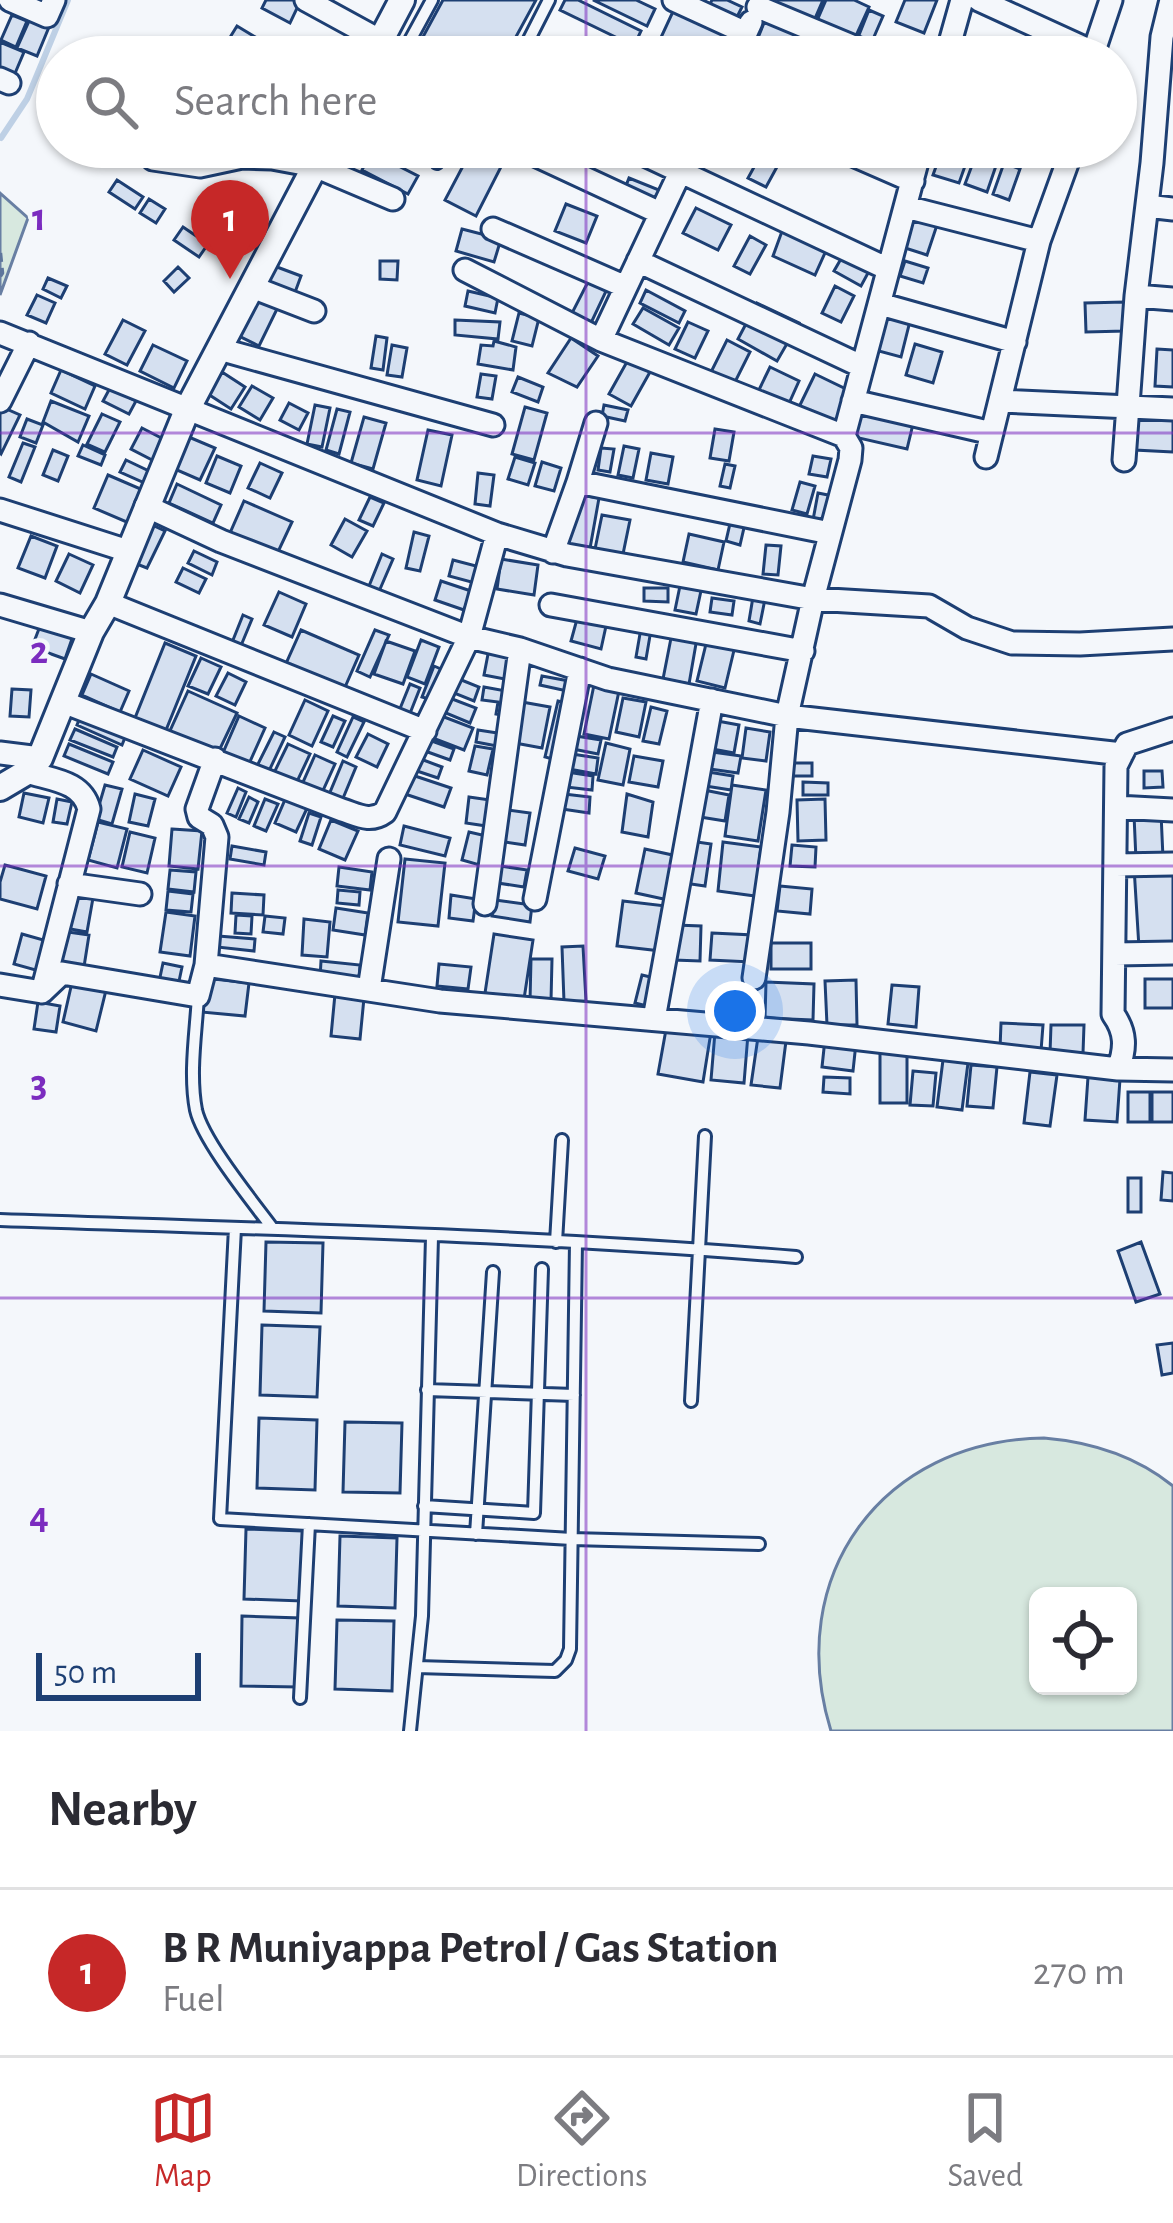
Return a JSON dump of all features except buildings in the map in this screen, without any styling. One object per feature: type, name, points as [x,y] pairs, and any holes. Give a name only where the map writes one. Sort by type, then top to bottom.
[{"type":"street","points":[[10,0],[47,16],[54,0]]},
{"type":"street","points":[[306,0],[361,36]]},
{"type":"street","points":[[390,36],[402,0]]},
{"type":"street","points":[[674,0],[746,33]]},
{"type":"street","points":[[952,36],[962,0]]},
{"type":"street","points":[[979,0],[1054,36]]},
{"type":"street","points":[[1099,36],[1111,0]]},
{"type":"street","points":[[745,36],[760,4],[831,36]]},
{"type":"street","points":[[1124,460],[1136,296],[1164,113],[1162,37],[1171,4]]},
{"type":"street","points":[[0,788],[33,765],[108,603],[187,410],[314,168]]},
{"type":"street","points":[[340,168],[393,200]]},
{"type":"street","points":[[563,168],[661,214]]},
{"type":"street","points":[[672,168],[888,269]]},
{"type":"street","points":[[601,340],[682,168]]},
{"type":"street","points":[[883,168],[913,181]]},
{"type":"street","points":[[844,436],[916,168]]},
{"type":"street","points":[[986,457],[1039,242],[1065,168]]},
{"type":"street","points":[[1147,206],[1173,209]]},
{"type":"street","points":[[906,207],[1039,242]]},
{"type":"street","points":[[493,229],[626,287]]},
{"type":"street","points":[[638,261],[861,366]]},
{"type":"street","points":[[465,270],[601,340],[844,436],[851,448],[787,716],[754,978]]},
{"type":"street","points":[[252,287],[314,311]]},
{"type":"street","points":[[1136,296],[1173,299]]},
{"type":"street","points":[[880,304],[1015,342]]},
{"type":"street","points":[[0,333],[497,534],[553,551],[813,599],[929,606],[968,628],[1012,643],[1173,639]]},
{"type":"street","points":[[0,401],[29,344]]},
{"type":"street","points":[[219,349],[493,425]]},
{"type":"street","points":[[853,401],[992,433]]},
{"type":"street","points":[[1000,401],[1173,409]]},
{"type":"street","points":[[553,551],[596,423]]},
{"type":"street","points":[[578,482],[830,533]]},
{"type":"street","points":[[146,506],[221,541],[469,637],[608,679],[787,716],[1122,754]]},
{"type":"street","points":[[0,510],[128,551]]},
{"type":"street","points":[[63,702],[342,810],[377,818],[385,812],[469,637],[497,534]]},
{"type":"street","points":[[108,603],[425,731]]},
{"type":"street","points":[[551,604],[803,651]]},
{"type":"street","points":[[0,605],[92,632]]},
{"type":"street","points":[[485,904],[520,649]]},
{"type":"street","points":[[535,899],[580,669]]},
{"type":"street","points":[[654,1019],[712,700]]},
{"type":"street","points":[[1118,1069],[1125,1050],[1122,1026],[1113,1014],[1116,766],[1127,744],[1173,729]]},
{"type":"street","points":[[0,753],[78,788],[89,809],[42,992]]},
{"type":"street","points":[[42,992],[62,973],[198,996],[206,965],[217,836],[199,817],[197,808],[215,759]]},
{"type":"street","points":[[1116,807],[1173,810]]},
{"type":"street","points":[[369,989],[388,859]]},
{"type":"street","points":[[1116,865],[1173,864]]},
{"type":"street","points":[[69,884],[140,894]]},
{"type":"street","points":[[1115,954],[1173,953]]},
{"type":"street","points":[[206,965],[440,1001],[809,1033],[1118,1069],[1173,1070]]},
{"type":"street","points":[[0,986],[42,992]]},
{"type":"lane","points":[[399,36],[432,0]]},
{"type":"lane","points":[[531,36],[549,0]]},
{"type":"lane","points":[[198,996],[197,1114],[220,1156],[273,1229]]},
{"type":"lane","points":[[691,1401],[705,1136]]},
{"type":"lane","points":[[556,1242],[562,1140]]},
{"type":"lane","points":[[0,1220],[556,1242],[796,1257]]},
{"type":"lane","points":[[236,1228],[220,1519],[572,1539],[759,1544]]},
{"type":"lane","points":[[410,1731],[422,1616],[432,1237]]},
{"type":"lane","points":[[417,1667],[555,1671],[566,1660],[570,1649],[576,1244]]},
{"type":"lane","points":[[424,1506],[534,1513],[542,1269]]},
{"type":"lane","points":[[476,1534],[493,1272]]},
{"type":"lane","points":[[427,1390],[574,1395]]},
{"type":"lane","points":[[300,1698],[309,1524]]},
{"type":"path","points":[[0,253],[0,276]]},
{"type":"shaded area","points":[[0,193],[28,218],[0,295]]},
{"type":"shaded area","points":[[1044,1438],[1112,1452],[1173,1486],[1173,1731],[831,1731],[820,1674],[821,1620],[835,1571],[859,1527],[893,1491],[936,1463],[986,1445]]},
{"type":"waterway","points":[[53,36],[68,0]]},
{"type":"waterway","points":[[1,138],[36,77]]},
{"type":"place","name":"B R Muniyappa Petrol / Gas Station","points":[[230,279]]}]
